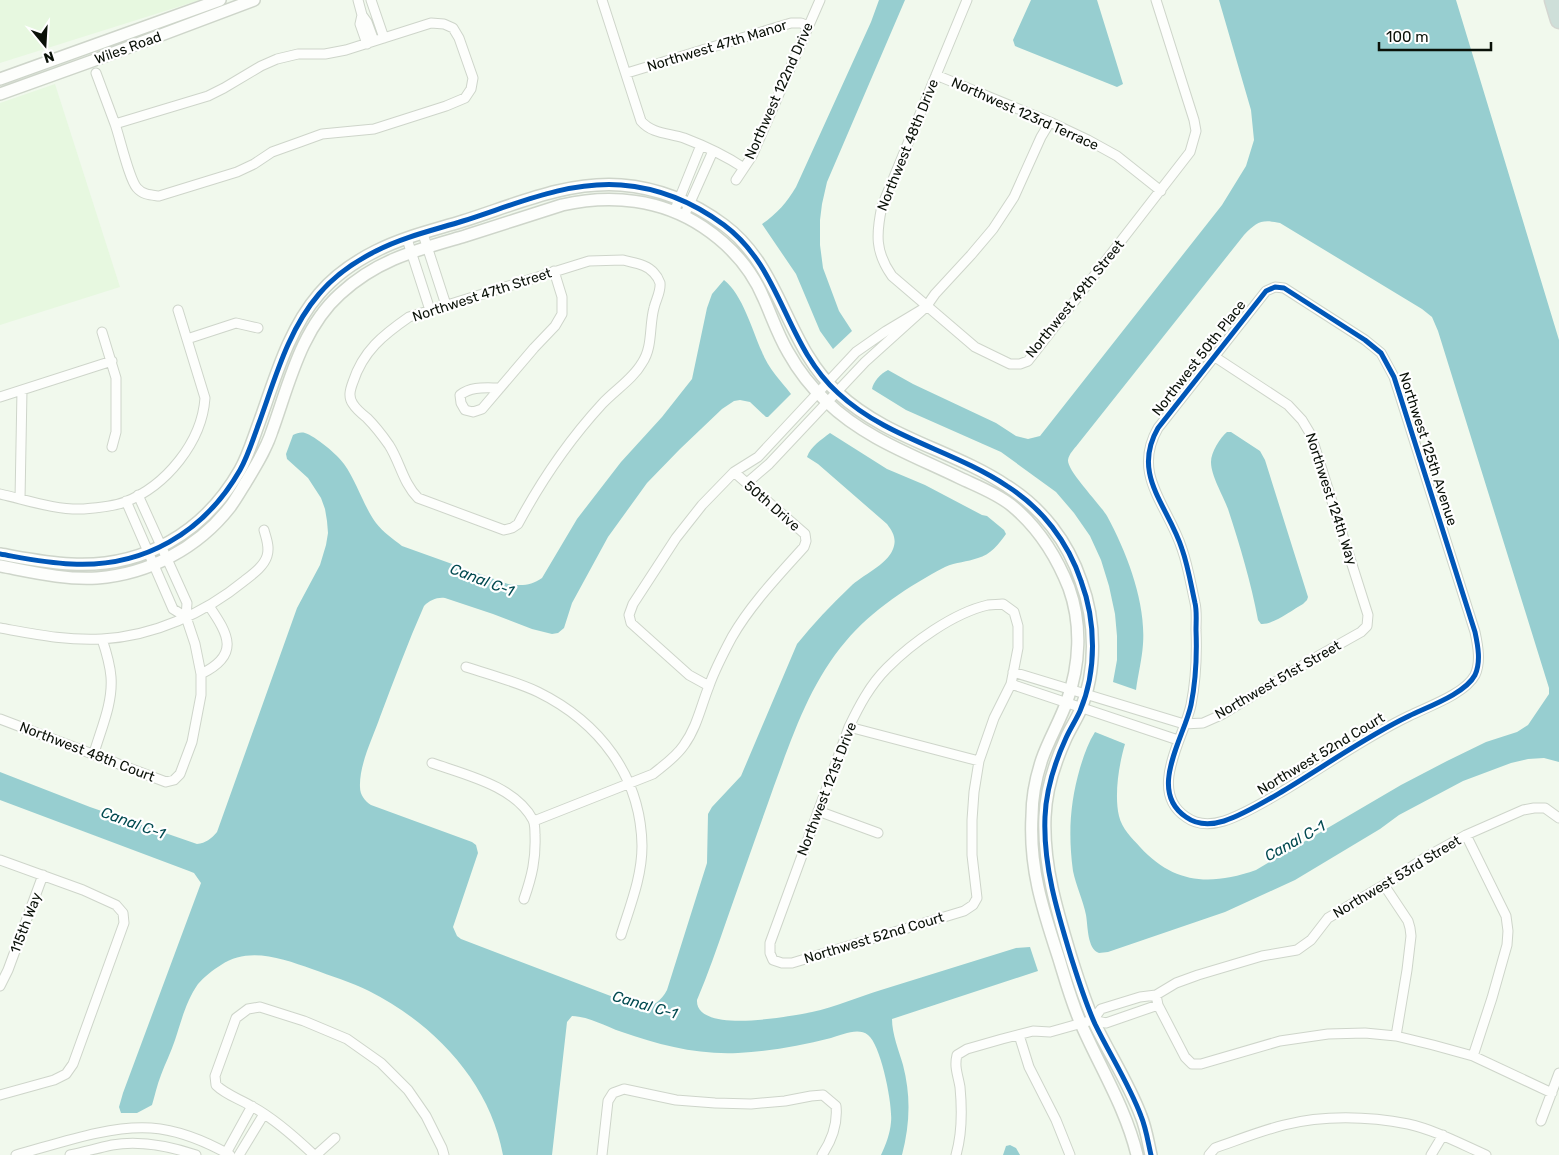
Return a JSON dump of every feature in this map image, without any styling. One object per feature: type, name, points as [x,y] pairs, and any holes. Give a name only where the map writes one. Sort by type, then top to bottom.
[{"type":"highway","points":[[1553,0],[1559,20]]},
{"type":"street","name":"Wiles Road","points":[[0,79],[220,0]]},
{"type":"street","name":"Wiles Road","points":[[0,94],[254,0]]},
{"type":"street","points":[[358,0],[362,15],[369,26],[370,43]]},
{"type":"street","points":[[372,0],[384,38]]},
{"type":"street","points":[[602,0],[641,121],[646,127],[683,138],[713,151],[744,168]]},
{"type":"street","name":"Northwest 122nd Drive","points":[[736,180],[752,156],[820,0]]},
{"type":"street","name":"Northwest 48th Drive","points":[[926,307],[892,276],[884,265],[879,248],[877,229],[882,206],[967,0]]},
{"type":"street","name":"Northwest 49th Street","points":[[926,307],[975,348],[1010,364],[1020,364],[1028,361],[1190,152],[1196,131],[1194,120],[1156,0]]},
{"type":"street","points":[[362,15],[360,24],[370,43]]},
{"type":"street","points":[[369,26],[379,22]]},
{"type":"street","points":[[96,73],[115,124],[132,180],[138,189],[147,195],[159,196],[236,172],[254,164],[272,152],[322,134],[374,129],[446,106],[465,98],[471,89],[472,78],[459,38],[453,28],[444,24],[431,23],[332,53],[298,54],[277,59],[208,96],[115,124]]},
{"type":"street","name":"Northwest 47th Manor","points":[[627,73],[791,23],[801,23],[808,26]]},
{"type":"street","name":"Northwest 123rd Terrace","points":[[936,75],[1050,122],[1088,140],[1117,156],[1161,190]]},
{"type":"street","points":[[747,483],[769,464],[838,393],[865,362],[926,307],[993,229],[1014,197],[1041,137],[1050,122]]},
{"type":"street","points":[[679,214],[679,198],[701,146]]},
{"type":"street","points":[[679,214],[690,203],[713,151]]},
{"type":"street","points":[[0,554],[46,562],[112,563],[162,547],[210,512],[241,469],[284,355],[299,323],[316,297],[338,274],[382,248],[557,191],[592,185],[622,185],[656,190],[690,203],[730,229],[753,254],[765,270],[799,342],[827,382],[838,393],[856,408],[882,425],[988,474],[1009,486],[1029,501],[1043,516],[1060,536],[1075,563],[1088,603],[1092,630],[1091,667],[1081,709],[1063,743],[1051,778],[1045,816],[1046,857],[1062,925],[1082,992],[1093,1020],[1142,1119],[1151,1155]]},
{"type":"street","points":[[0,566],[70,578],[111,576],[131,572],[168,559],[207,532],[230,507],[262,456],[300,351],[315,324],[327,307],[339,295],[360,277],[382,263],[427,247],[583,200],[622,199],[654,205],[679,214],[719,238],[750,273],[787,351],[799,369],[828,403],[862,429],[888,444],[981,487],[1008,503],[1041,534],[1062,573],[1070,591],[1076,614],[1078,658],[1071,690],[1042,760],[1036,782],[1031,840],[1034,871],[1037,890],[1081,1024],[1121,1106],[1133,1137],[1137,1155]]},
{"type":"street","points":[[423,234],[446,305]]},
{"type":"street","points":[[407,239],[430,310]]},
{"type":"street","name":"Northwest 47th Street","points":[[623,260],[642,265],[653,272],[660,282],[659,293],[654,307],[649,348],[642,363],[574,437],[546,475],[518,524],[512,528],[504,530],[418,498],[411,490],[389,445],[353,404],[350,397],[350,389],[356,372],[368,351],[386,333],[409,317],[446,305],[589,261],[623,260]]},
{"type":"street","points":[[500,388],[555,326],[562,314],[562,297],[554,271]]},
{"type":"street","name":"Northwest 50th Place","points":[[1184,724],[1191,706],[1197,665],[1196,606],[1182,549],[1151,480],[1148,451],[1158,428],[1266,291],[1275,287]]},
{"type":"street","name":"Northwest 125th Avenue","points":[[1275,287],[1284,288],[1365,340],[1380,353],[1388,365],[1400,393],[1475,632],[1478,663],[1475,675]]},
{"type":"street","points":[[534,821],[652,774],[669,761],[683,746],[694,729],[709,686],[689,675],[653,645],[631,623],[630,615],[633,604],[676,538],[702,505],[734,472],[758,457],[856,352],[886,330],[926,307]]},
{"type":"street","points":[[0,494],[51,506],[81,509],[109,506],[126,502],[153,486],[170,472],[186,451],[197,430],[204,410],[205,398],[178,310]]},
{"type":"street","points":[[187,339],[236,323],[258,328]]},
{"type":"street","points":[[102,332],[116,378],[116,432],[112,447]]},
{"type":"street","name":"Northwest 124th Way","points":[[1215,357],[1288,405],[1302,420],[1311,435],[1368,615],[1367,626]]},
{"type":"street","points":[[0,397],[112,361]]},
{"type":"street","points":[[20,498],[22,390]]},
{"type":"street","name":"50th Drive","points":[[709,686],[733,636],[761,596],[804,547],[806,541],[805,534],[796,525],[734,472]]},
{"type":"street","points":[[138,495],[187,603],[186,617],[195,644],[201,674],[214,668],[223,659],[227,647],[226,635],[209,606]]},
{"type":"street","points":[[126,502],[173,609],[186,617]]},
{"type":"street","points":[[0,628],[41,636],[71,639],[102,639],[129,636],[155,629],[209,606],[256,571],[267,558],[269,550],[264,530]]},
{"type":"street","name":"Northwest 121st Drive","points":[[774,960],[770,953],[770,943],[848,726],[871,688],[886,669],[908,649],[935,629],[960,615],[988,605],[1003,604],[1014,612],[1018,626],[1018,648],[1013,672]]},
{"type":"street","name":"Northwest 51st Street","points":[[1013,672],[1184,724],[1203,723],[1221,715],[1361,632],[1367,626]]},
{"type":"street","points":[[94,753],[107,712],[111,692],[111,677],[102,639]]},
{"type":"street","points":[[466,667],[536,691],[575,714],[605,744],[619,763],[630,783],[639,814],[642,847],[639,873],[621,935]]},
{"type":"street","points":[[848,726],[979,761],[994,718],[1011,684],[1013,672]]},
{"type":"street","name":"Northwest 48th Court","points":[[0,719],[94,753],[166,782],[174,780],[180,774],[192,742],[201,695],[201,674]]},
{"type":"street","name":"Northwest 52nd Court","points":[[1178,740],[1168,777],[1169,795],[1176,808],[1186,818],[1198,823],[1209,824],[1224,821],[1263,803],[1390,726],[1454,694],[1467,685],[1475,675]]},
{"type":"street","points":[[1011,684],[1178,740],[1184,724]]},
{"type":"street","points":[[1130,724],[1134,709]]},
{"type":"street","name":"Northwest 52nd Court","points":[[774,960],[782,963],[792,963],[964,911],[973,905],[976,898],[972,855],[972,820],[979,761]]},
{"type":"street","points":[[432,763],[489,783],[508,793],[534,821],[536,851],[532,877],[524,898]]},
{"type":"street","name":"Northwest 53rd Street","points":[[956,1155],[961,1114],[960,1087],[955,1064],[957,1055],[967,1049],[1019,1035],[1033,1032],[1050,1032],[1081,1024],[1093,1020],[1101,1009],[1140,997],[1156,995],[1176,983],[1232,964],[1262,956],[1297,950],[1311,940],[1328,918],[1384,885],[1426,857],[1466,835],[1523,810],[1545,808],[1559,818]]},
{"type":"street","points":[[818,810],[878,834]]},
{"type":"street","points":[[1466,835],[1506,916],[1508,931],[1492,998],[1473,1056]]},
{"type":"street","points":[[0,860],[83,890],[116,905],[123,913],[124,924],[73,1064],[66,1074],[54,1080],[0,1095]]},
{"type":"street","name":"115th Way","points":[[0,986],[4,969],[43,875]]},
{"type":"street","points":[[1384,885],[1408,921],[1411,936],[1396,1036]]},
{"type":"street","points":[[1156,995],[1158,1005],[1185,1057],[1192,1064],[1201,1064],[1280,1040],[1328,1034],[1365,1033],[1396,1036],[1433,1044],[1473,1056],[1552,1093]]},
{"type":"street","name":"Northwest 53rd Street","points":[[1093,1020],[1106,1024],[1158,1005]]},
{"type":"street","points":[[336,1138],[315,1155],[264,1114],[222,1091],[216,1085],[215,1076],[236,1018],[248,1009],[260,1007],[304,1021],[346,1039],[381,1063],[408,1090],[426,1116],[444,1155]]},
{"type":"street","points":[[1019,1035],[1029,1068],[1056,1120],[1070,1155]]},
{"type":"street","points":[[1541,1121],[1559,1073]]},
{"type":"street","points":[[602,1155],[608,1102],[613,1093],[624,1090],[676,1100],[715,1103],[759,1103],[822,1095],[836,1106],[837,1115],[830,1143],[822,1155]]},
{"type":"street","points":[[16,1155],[99,1133],[151,1128],[192,1136],[227,1154],[252,1106]]},
{"type":"street","points":[[239,1155],[264,1114]]},
{"type":"street","points":[[245,1119],[256,1126]]},
{"type":"street","points":[[1209,1155],[1215,1148],[1284,1125],[1320,1119],[1370,1119],[1409,1124],[1443,1135],[1486,1155]]},
{"type":"street","points":[[1431,1155],[1443,1135]]},
{"type":"street","points":[[70,1155],[113,1145],[135,1143],[178,1149],[196,1155]]},
{"type":"shaded area","points":[[0,0],[200,0],[0,63]]},
{"type":"shaded area","points":[[55,84],[120,287],[0,325],[0,103]]},
{"type":"water","points":[[879,0],[905,0],[827,182],[822,204],[820,245],[823,268],[839,311],[852,331],[833,349],[820,331],[796,274],[762,224],[781,207],[796,187],[871,22]]},
{"type":"water","points":[[1031,0],[1097,0],[1123,84],[1117,87],[1015,46],[1013,40]]},
{"type":"water","points":[[1219,0],[1456,0],[1559,340],[1559,762],[1544,758],[1528,759],[1511,763],[1463,781],[1399,815],[1380,829],[1295,880],[1225,912],[1108,952],[1099,953],[1095,951],[1090,942],[1085,909],[1073,871],[1071,844],[1072,806],[1077,781],[1090,740],[1095,732],[1125,744],[1119,770],[1117,799],[1120,821],[1131,837],[1153,859],[1166,868],[1180,875],[1208,880],[1256,870],[1401,785],[1486,742],[1517,732],[1528,725],[1549,694],[1549,688],[1438,331],[1432,317],[1422,309],[1280,223],[1268,221],[1260,223],[1252,227],[1244,235],[1073,450],[1068,460],[1073,472],[1107,516],[1134,578],[1143,628],[1136,690],[1113,682],[1117,660],[1117,636],[1115,614],[1109,586],[1101,560],[1090,536],[1056,492],[1001,452],[906,410],[872,389],[878,378],[888,370],[913,384],[996,423],[1016,436],[1028,439],[1040,436],[1222,205],[1246,166],[1254,140],[1251,110]]},
{"type":"water","name":"Canal C-1","points":[[724,280],[737,294],[768,363],[791,394],[768,417],[750,402],[734,401],[722,409],[680,449],[647,483],[608,537],[572,603],[564,628],[558,633],[552,634],[532,629],[445,598],[434,599],[424,606],[367,751],[360,778],[362,795],[371,805],[476,845],[478,853],[453,927],[457,936],[461,939],[637,1006],[655,1004],[667,990],[707,863],[708,814],[712,807],[741,776],[797,644],[850,587],[880,565],[893,549],[894,536],[887,524],[818,464],[807,457],[814,446],[830,433],[887,469],[925,485],[987,516],[1004,530],[1006,534],[990,552],[982,557],[945,567],[918,582],[879,609],[846,641],[822,674],[812,692],[788,748],[697,1000],[701,1011],[711,1017],[746,1021],[812,1012],[1016,948],[1030,947],[1038,971],[892,1019],[894,1036],[906,1076],[908,1099],[907,1132],[902,1155],[881,1155],[888,1139],[891,1114],[890,1103],[882,1062],[873,1041],[864,1033],[850,1032],[796,1046],[723,1053],[693,1051],[664,1045],[591,1020],[572,1016],[567,1022],[552,1155],[503,1155],[496,1128],[486,1103],[472,1079],[436,1038],[415,1020],[393,1004],[355,985],[289,961],[254,955],[232,959],[215,969],[198,984],[184,1012],[152,1105],[137,1113],[121,1113],[119,1107],[123,1093],[201,883],[194,873],[0,800],[0,772],[90,807],[197,844],[213,837],[217,832],[297,608],[320,565],[326,545],[327,521],[321,498],[308,478],[287,459],[286,454],[293,435],[305,433],[337,456],[349,471],[367,509],[376,523],[402,546],[508,584],[522,585],[534,583],[542,578],[577,519],[621,462],[662,417],[692,379],[707,308],[712,294]]},
{"type":"water","points":[[1227,432],[1231,432],[1260,451],[1265,460],[1308,597],[1303,604],[1277,620],[1266,624],[1261,624],[1258,620],[1249,578],[1237,537],[1212,467],[1211,458],[1214,450]]},
{"type":"water","points":[[1010,1145],[1016,1148],[1020,1155],[1003,1155],[1006,1146]]},
{"type":"cycle path","points":[[0,554],[53,563],[97,564],[123,560],[147,553],[169,542],[190,528],[209,512],[225,492],[246,459],[283,356],[308,308],[325,287],[338,275],[353,264],[386,246],[540,196],[580,187],[621,185],[649,189],[700,209],[724,225],[743,243],[759,263],[772,284],[806,353],[820,374],[838,393],[857,408],[898,433],[965,463],[1020,495],[1052,527],[1076,567],[1090,613],[1092,663],[1086,696],[1062,747],[1049,786],[1045,817],[1046,853],[1056,905],[1082,990],[1095,1024],[1136,1104],[1144,1125],[1151,1155]]},
{"type":"cycle path","points":[[1275,287],[1284,288],[1365,340],[1381,353],[1394,377],[1475,632],[1478,648],[1478,665],[1475,675],[1470,682],[1454,694],[1377,733],[1247,812],[1224,821],[1204,824],[1186,817],[1175,806],[1169,793],[1171,764],[1193,696],[1196,658],[1196,609],[1184,555],[1176,533],[1155,490],[1148,461],[1151,445],[1158,428],[1266,291],[1275,287]]}]
